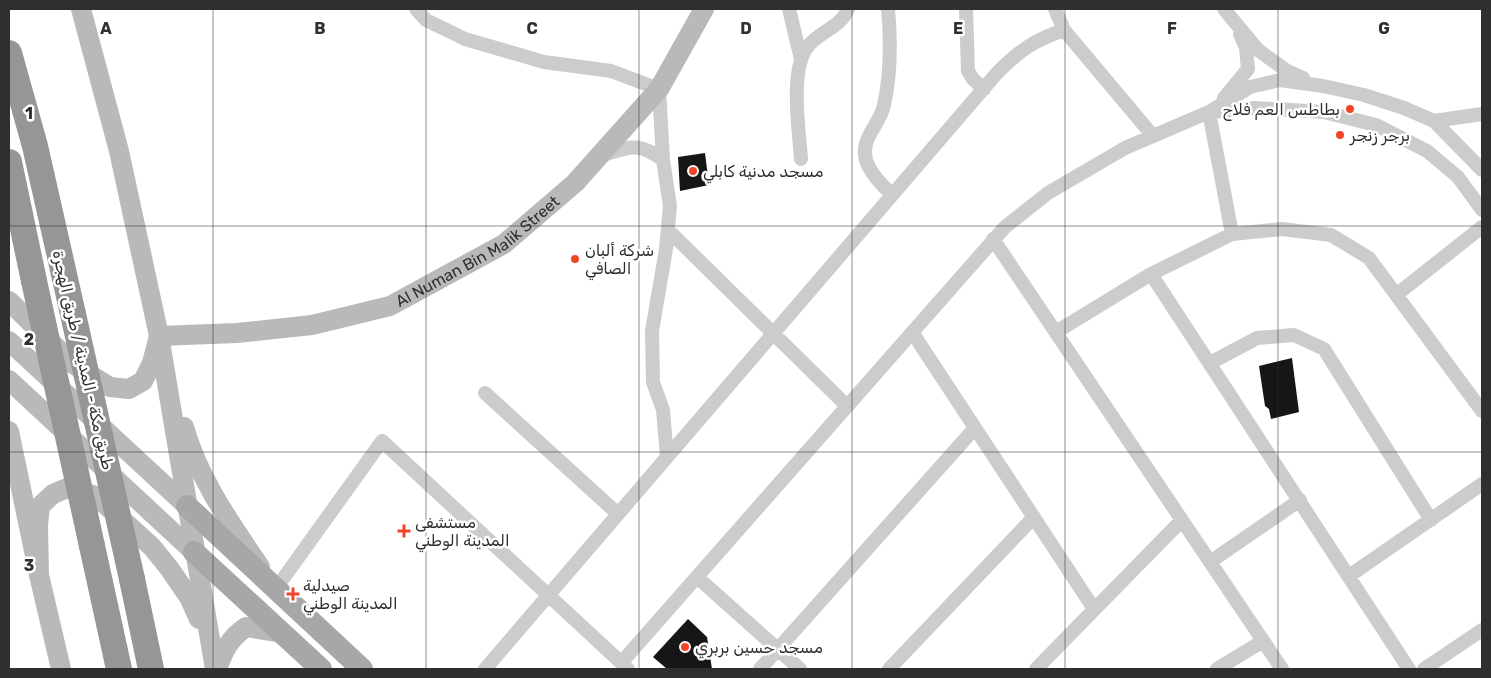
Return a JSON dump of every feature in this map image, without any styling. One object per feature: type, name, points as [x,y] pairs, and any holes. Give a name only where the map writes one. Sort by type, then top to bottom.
[{"type":"highway","name":"طريق مكة - المدينة / طريق الهجرة","points":[[9,53],[35,146],[151,669]]},
{"type":"highway","name":"طريق مكة - المدينة / طريق الهجرة","points":[[9,162],[119,669]]},
{"type":"main road","points":[[81,9],[119,151],[160,343],[194,552],[216,669]]},
{"type":"main road","name":"Al Numan Bin Malik Street","points":[[160,343],[312,325],[390,306],[504,244],[575,183],[659,89],[704,9]]},
{"type":"main road","points":[[9,301],[73,364],[110,387],[128,389],[143,380],[160,343]]},
{"type":"main road","points":[[9,341],[362,669]]},
{"type":"main road","points":[[160,343],[188,443],[204,481],[275,590]]},
{"type":"main road","points":[[9,380],[321,669]]},
{"type":"main road","points":[[9,432],[61,669]]},
{"type":"main road","points":[[9,487],[39,575]]},
{"type":"main road","points":[[39,575],[38,524],[40,506],[54,494],[67,488],[96,496],[152,547],[169,568],[189,597],[210,644]]},
{"type":"main road","points":[[216,669],[222,654],[233,636],[246,628],[282,633]]},
{"type":"street","points":[[416,9],[426,20],[465,39],[544,62],[612,71],[659,89],[663,160],[670,206],[652,331],[653,382],[663,410],[667,457]]},
{"type":"street","points":[[789,9],[801,59]]},
{"type":"street","points":[[801,159],[796,90],[801,59],[808,46],[843,19],[848,9]]},
{"type":"street","points":[[888,9],[891,51],[884,108],[865,146],[866,160],[870,170],[874,177],[892,195]]},
{"type":"street","points":[[966,9],[968,70],[973,79],[984,89]]},
{"type":"street","points":[[1055,9],[1064,30],[1153,136]]},
{"type":"street","points":[[1228,13],[1265,56],[1287,71],[1323,86]]},
{"type":"street","points":[[1209,112],[1231,90],[1248,69],[1246,48],[1228,13]]},
{"type":"street","points":[[485,669],[984,89],[1017,53],[1044,36],[1064,30]]},
{"type":"street","points":[[275,590],[382,441],[625,666],[697,577],[1004,226],[1048,193],[1125,148],[1209,112],[1250,87],[1280,80],[1323,86],[1372,98],[1404,108],[1434,121],[1482,170]]},
{"type":"street","points":[[1209,112],[1255,108],[1324,112],[1376,125],[1427,151],[1458,177],[1482,210]]},
{"type":"street","points":[[1209,112],[1232,234]]},
{"type":"street","points":[[1434,121],[1482,114]]},
{"type":"street","points":[[599,156],[635,146],[650,150],[663,160]]},
{"type":"street","points":[[1396,295],[1482,227]]},
{"type":"street","points":[[1056,332],[1151,274],[1232,234],[1282,229],[1331,235],[1369,258],[1482,411]]},
{"type":"street","points":[[668,230],[847,406]]},
{"type":"street","points":[[993,239],[1282,669]]},
{"type":"street","points":[[1151,274],[1409,669]]},
{"type":"street","points":[[912,332],[1094,609]]},
{"type":"street","points":[[1210,364],[1257,338],[1294,335],[1324,349],[1431,520]]},
{"type":"street","points":[[485,393],[618,514]]},
{"type":"street","points":[[760,669],[975,428]]},
{"type":"street","points":[[1350,576],[1482,484]]},
{"type":"street","points":[[1210,562],[1300,500]]},
{"type":"street","points":[[889,669],[1034,517]]},
{"type":"street","points":[[1036,669],[1182,520]]},
{"type":"street","points":[[697,577],[800,669]]},
{"type":"street","points":[[1424,669],[1482,630]]},
{"type":"street","points":[[1216,669],[1263,641]]},
{"type":"building","name":"مسجد مدنية كابلي","points":[[705,153],[709,185],[680,191],[678,157]]},
{"type":"building","points":[[1292,358],[1299,412],[1271,419],[1269,409],[1265,406],[1259,366]]},
{"type":"building","name":"مسجد حسين بربري","points":[[688,619],[707,637],[712,669],[667,669],[653,657]]},
{"type":"place","name":"بطاطس العم فلاح","points":[[1350,109]]},
{"type":"place","name":"برجر زنجر","points":[[1340,135]]},
{"type":"place","name":"مسجد مدنية كابلي","points":[[693,171]]},
{"type":"place","name":"شركة ألبان الصافي","points":[[575,259]]},
{"type":"place","name":"مستشفى المدينة الوطني","points":[[404,531]]},
{"type":"place","name":"صيدلية المدينة الوطني","points":[[293,594]]},
{"type":"place","name":"مسجد حسين بربري","points":[[685,647]]}]
